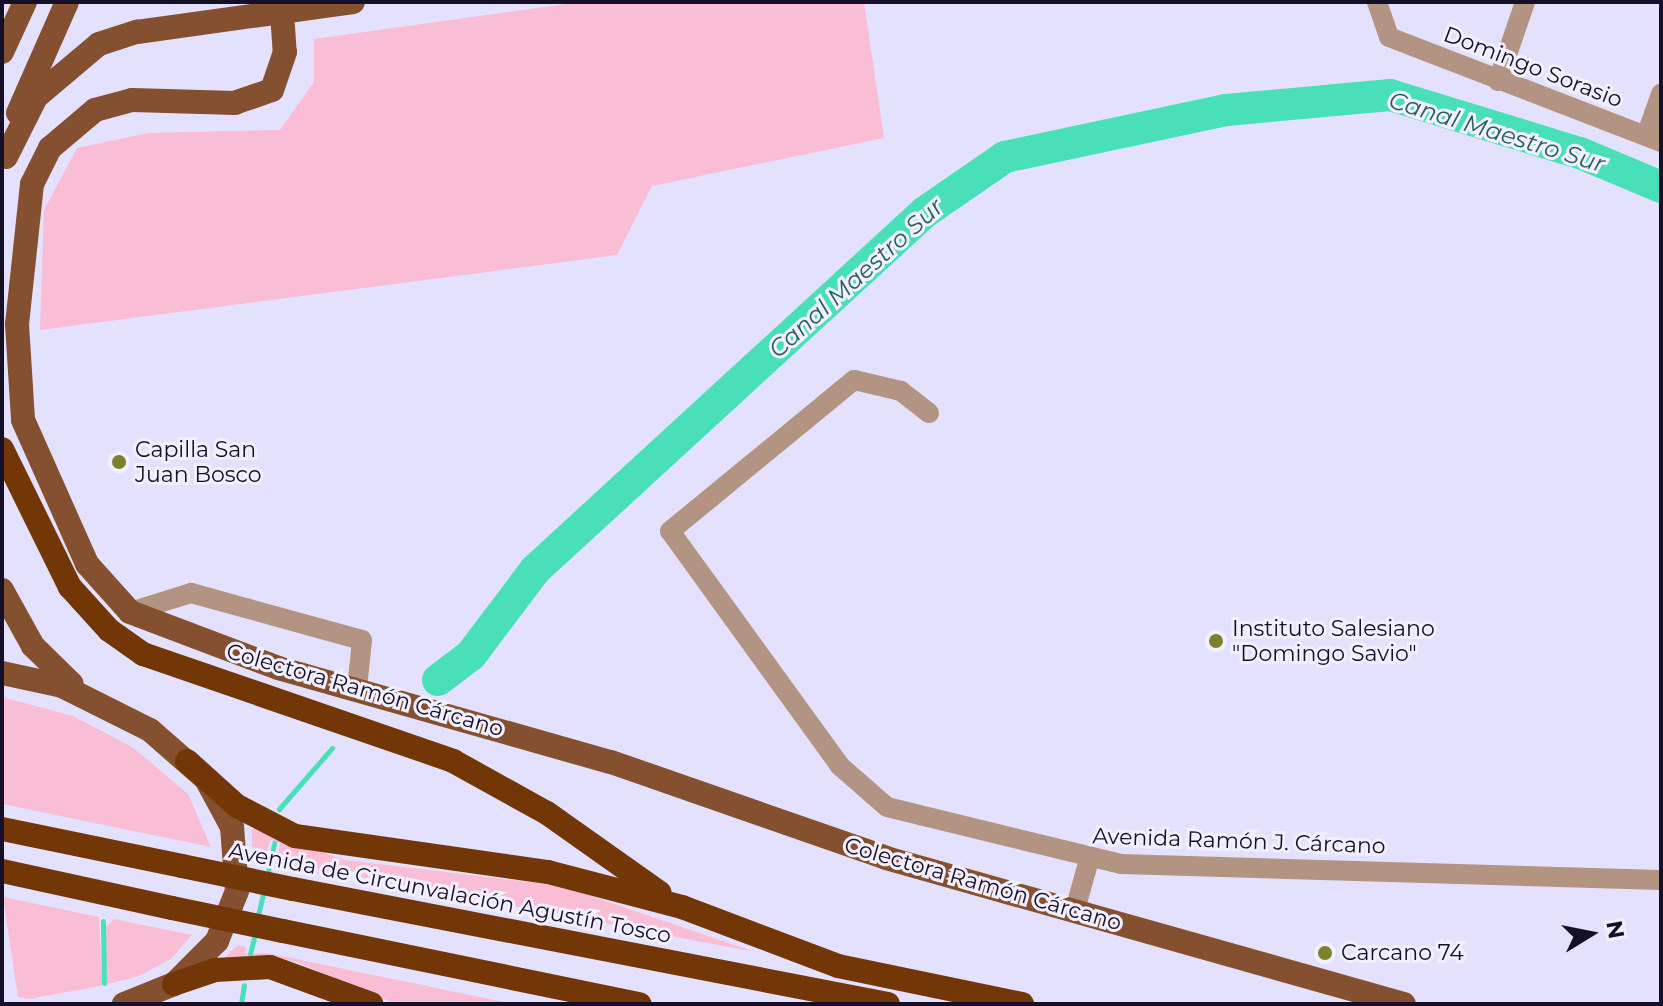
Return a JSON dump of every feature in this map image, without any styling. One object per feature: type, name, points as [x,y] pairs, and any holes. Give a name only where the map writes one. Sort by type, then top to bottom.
[{"type":"highway","points":[[2,449],[70,587],[109,630],[143,654],[453,761],[547,813],[682,907]]},
{"type":"highway","points":[[187,761],[244,811],[295,836],[548,872],[682,907],[838,966],[1022,1004]]},
{"type":"highway","name":"Avenida de Circunvalación Agustín Tosco","points":[[2,829],[293,889],[888,1004]]},
{"type":"highway","points":[[2,871],[640,1004]]},
{"type":"highway","points":[[174,984],[215,970],[270,967],[371,1004]]},
{"type":"main road","points":[[2,52],[25,2]]},
{"type":"main road","points":[[4,163],[27,84],[67,2]]},
{"type":"main road","points":[[4,163],[36,97],[99,44],[137,32],[276,7],[353,2]]},
{"type":"main road","name":"Colectora Ramón Cárcano","points":[[276,7],[284,68],[272,90],[235,103],[145,100],[95,110],[50,148],[32,184],[17,324],[23,420],[87,564],[130,612],[192,639],[556,745],[796,829],[1404,1004]]},
{"type":"main road","points":[[2,590],[21,630],[46,662],[187,761],[226,811],[238,868],[225,927],[174,984],[130,1003]]},
{"type":"main road","points":[[2,673],[62,686],[108,706]]},
{"type":"street","name":"Domingo Sorasio","points":[[1377,2],[1389,37],[1653,139]]},
{"type":"street","points":[[1498,81],[1525,2]]},
{"type":"street","points":[[1653,139],[1661,94]]},
{"type":"street","name":"Avenida Ramón J. Cárcano","points":[[929,413],[901,391],[854,380],[670,531],[840,766],[869,796],[912,816],[1089,860],[1661,880]]},
{"type":"street","points":[[130,612],[191,593],[362,640],[357,689]]},
{"type":"street","points":[[1075,910],[1089,860]]},
{"type":"shaded area","points":[[581,2],[864,2],[884,138],[652,186],[617,255],[40,330],[44,210],[77,148],[148,133],[280,130],[314,82],[314,39]]},
{"type":"shaded area","points":[[2,697],[73,716],[132,747],[188,794],[211,847],[2,804]]},
{"type":"shaded area","points":[[252,828],[345,860],[562,886],[755,952],[277,861],[280,843],[270,840],[265,859],[252,856]]},
{"type":"shaded area","points":[[3,897],[99,917],[102,985],[106,927],[114,919],[192,935],[171,959],[141,975],[95,987],[29,999],[18,997]]},
{"type":"shaded area","points":[[238,945],[246,947],[245,954],[267,953],[514,1004],[396,1004],[294,961],[224,958]]},
{"type":"waterway","name":"Canal Maestro Sur","points":[[438,680],[471,655],[535,570],[925,212],[1005,157],[1226,110],[1390,95],[1580,153],[1661,187]]},
{"type":"waterway","name":"Canal Maestro Sur","points":[[279,809],[332,748]]},
{"type":"waterway","name":"Canal Maestro Sur","points":[[267,877],[274,843]]},
{"type":"waterway","name":"Canal Maestro Sur","points":[[257,920],[264,890]]},
{"type":"waterway","points":[[103,921],[104,983]]},
{"type":"waterway","name":"Canal Maestro Sur","points":[[250,954],[255,934]]},
{"type":"waterway","name":"Canal Maestro Sur","points":[[241,1004],[244,985]]},
{"type":"place","name":"Capilla San Juan Bosco","points":[[119,462]]},
{"type":"place","name":"Instituto Salesiano \"Domingo Savio\"","points":[[1216,641]]},
{"type":"place","name":"Carcano 74","points":[[1325,953]]}]
